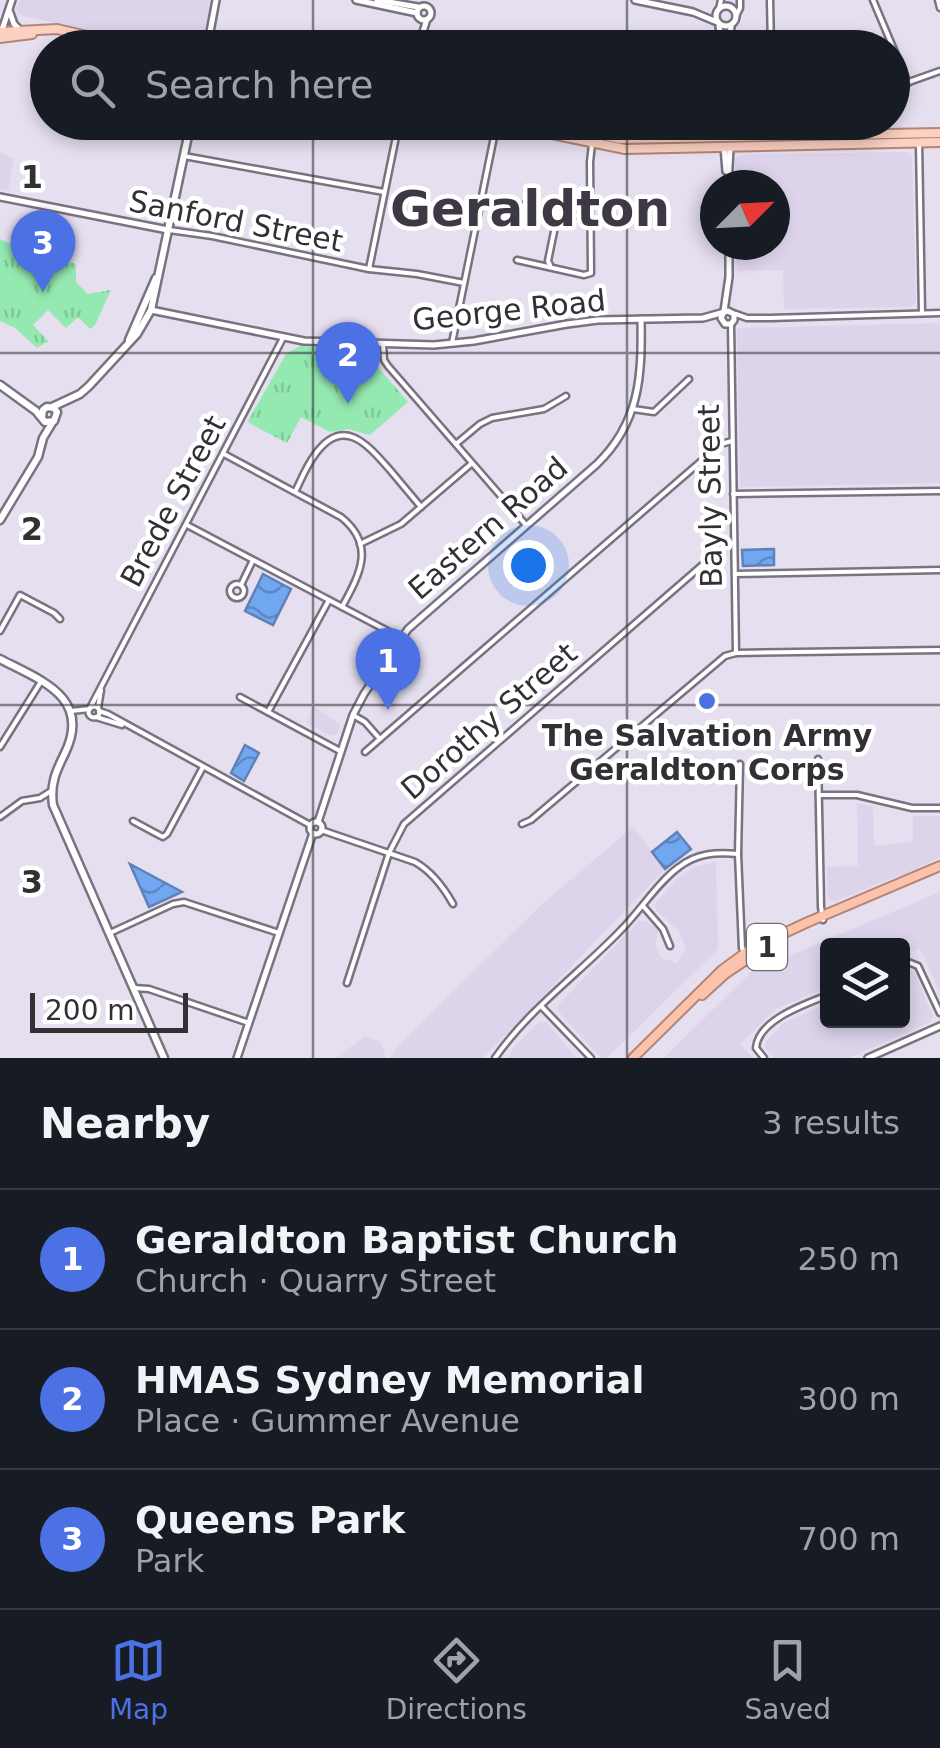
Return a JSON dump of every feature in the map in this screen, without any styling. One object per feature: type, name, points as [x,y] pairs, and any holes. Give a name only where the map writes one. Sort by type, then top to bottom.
[{"type":"highway","name":"1","points":[[636,1058],[722,970],[822,918],[940,866]]},
{"type":"main road","points":[[0,34],[56,30]]},
{"type":"main road","points":[[0,34],[30,35]]},
{"type":"main road","points":[[910,134],[940,133]]},
{"type":"main road","points":[[44,438],[42,410],[89,386],[126,345],[147,309],[187,140]]},
{"type":"main road","points":[[647,140],[940,142]]},
{"type":"main road","points":[[727,143],[791,140]]},
{"type":"main road","points":[[0,385],[42,419],[55,420]]},
{"type":"main road","points":[[0,520],[69,399]]},
{"type":"main road","points":[[22,401],[56,410],[55,420]]},
{"type":"main road","points":[[1,660],[57,690],[72,715],[73,732],[53,776],[53,805],[166,1058]]},
{"type":"street","points":[[210,30],[216,0]]},
{"type":"street","points":[[356,0],[422,7]]},
{"type":"street","points":[[377,0],[431,10],[423,30]]},
{"type":"street","points":[[635,0],[692,12],[727,26],[732,24]]},
{"type":"street","points":[[720,30],[721,0]]},
{"type":"street","points":[[730,30],[740,0]]},
{"type":"street","points":[[770,0],[771,30]]},
{"type":"street","points":[[873,0],[886,30]]},
{"type":"street","points":[[938,0],[940,8]]},
{"type":"street","points":[[0,19],[10,3]]},
{"type":"street","points":[[10,3],[14,24],[21,30]]},
{"type":"street","points":[[0,34],[10,3]]},
{"type":"street","points":[[422,7],[421,19],[427,19]]},
{"type":"street","points":[[692,12],[730,7],[736,16]]},
{"type":"street","points":[[910,83],[940,71]]},
{"type":"street","points":[[368,269],[396,140]]},
{"type":"street","points":[[452,344],[493,140]]},
{"type":"street","points":[[517,260],[591,273],[592,140]]},
{"type":"street","points":[[727,140],[728,170]]},
{"type":"street","points":[[919,143],[922,314]]},
{"type":"street","points":[[184,156],[384,192]]},
{"type":"street","name":"Sanford Street","points":[[0,197],[368,269],[464,283]]},
{"type":"street","points":[[525,204],[591,218]]},
{"type":"street","points":[[550,266],[558,212]]},
{"type":"street","points":[[728,323],[723,313],[728,297],[729,260]]},
{"type":"street","points":[[728,297],[733,313],[728,323]]},
{"type":"street","name":"George Road","points":[[147,309],[283,338],[383,344],[452,344],[567,324],[703,318],[723,313],[747,318]]},
{"type":"street","name":"George Road","points":[[703,318],[728,323],[747,318],[940,314]]},
{"type":"street","name":"Eastern Road","points":[[318,822],[353,715],[401,638],[416,620],[604,457],[621,434],[633,409],[642,372],[641,320]]},
{"type":"street","name":"Bayly Street","points":[[728,323],[736,653]]},
{"type":"street","name":"Brede Street","points":[[90,711],[283,338]]},
{"type":"street","points":[[383,344],[388,366],[526,526]]},
{"type":"street","points":[[633,409],[654,412],[689,379]]},
{"type":"street","points":[[456,444],[492,418],[544,409],[566,396]]},
{"type":"street","points":[[295,492],[320,448],[332,440],[352,436],[368,445],[421,507]]},
{"type":"street","points":[[365,752],[721,444],[732,441]]},
{"type":"street","points":[[224,454],[341,516],[353,528],[362,559],[342,606]]},
{"type":"street","points":[[360,544],[394,528],[471,464]]},
{"type":"street","points":[[733,494],[940,491]]},
{"type":"street","points":[[186,525],[401,638]]},
{"type":"street","name":"Dorothy Street","points":[[346,983],[389,854],[404,824],[722,548],[734,543]]},
{"type":"street","points":[[241,585],[253,560]]},
{"type":"street","points":[[734,574],[940,570]]},
{"type":"street","points":[[0,631],[24,587]]},
{"type":"street","points":[[20,595],[60,620]]},
{"type":"street","points":[[268,712],[329,600]]},
{"type":"street","points":[[522,824],[716,662],[736,653],[940,650]]},
{"type":"street","points":[[0,746],[42,680]]},
{"type":"street","name":"Brede Street","points":[[98,712],[102,685]]},
{"type":"street","points":[[240,697],[340,750]]},
{"type":"street","points":[[90,711],[98,712]]},
{"type":"street","points":[[72,715],[98,712],[310,825],[313,833],[237,1058]]},
{"type":"street","points":[[353,715],[365,722],[380,740]]},
{"type":"street","points":[[818,759],[822,918]]},
{"type":"street","points":[[740,764],[738,854],[742,948],[746,956]]},
{"type":"street","points":[[133,821],[163,837],[167,834],[203,767]]},
{"type":"street","points":[[0,817],[29,798],[40,798],[51,790]]},
{"type":"street","points":[[818,795],[857,795],[912,808],[940,808]]},
{"type":"street","points":[[310,825],[318,822],[321,830]]},
{"type":"street","points":[[321,830],[425,868],[453,904]]},
{"type":"street","points":[[313,833],[321,830]]},
{"type":"street","points":[[495,1058],[541,1007],[623,928],[676,868],[698,856],[738,854]]},
{"type":"street","points":[[110,932],[184,902],[279,932]]},
{"type":"street","points":[[642,906],[663,928],[670,946]]},
{"type":"street","points":[[910,963],[918,966],[940,1013]]},
{"type":"street","points":[[133,988],[149,989],[249,1022]]},
{"type":"street","points":[[764,1058],[756,1048],[757,1040],[778,1018],[820,999]]},
{"type":"street","points":[[541,1007],[590,1058]]},
{"type":"street","points":[[868,1058],[940,1026]]},
{"type":"shaded area","points":[[20,0],[211,0],[205,30],[89,30],[23,16],[16,9]]},
{"type":"shaded area","points":[[907,152],[912,156],[916,302],[911,307],[784,309],[783,270],[737,271],[737,260],[790,260],[790,170],[735,170],[739,155]]},
{"type":"shaded area","points":[[0,153],[14,159],[8,190],[0,189]]},
{"type":"shaded area","points":[[940,323],[940,483],[740,487],[737,328]]},
{"type":"shaded area","points":[[313,705],[340,725],[337,734],[331,736],[307,723]]},
{"type":"shaded area","points":[[857,803],[873,807],[874,846],[913,842],[913,816],[940,816],[940,857],[834,902],[828,898],[827,867],[858,866]]},
{"type":"shaded area","points":[[633,827],[665,869],[483,1058],[391,1058],[394,1050],[542,904]]},
{"type":"shaded area","points":[[716,862],[718,949],[607,1058],[601,1058],[558,1011],[558,1005],[639,921],[646,921],[658,931],[655,947],[662,958],[677,963],[686,947],[678,930],[656,910],[655,904],[693,867]]},
{"type":"shaded area","points":[[940,892],[940,993],[920,948],[910,952],[910,938],[831,938]]},
{"type":"shaded area","points":[[820,943],[820,990],[776,1009],[740,1044],[753,1058],[664,1058],[751,972]]},
{"type":"shaded area","points":[[910,971],[933,1016],[930,1022],[849,1058],[775,1058],[765,1048],[766,1041],[785,1022],[820,1007],[820,1028],[910,1028]]},
{"type":"shaded area","points":[[539,1022],[546,1022],[577,1058],[508,1058]]},
{"type":"shaded area","points":[[365,1036],[381,1042],[386,1058],[336,1058]]},
{"type":"green space","points":[[0,239],[76,264],[76,282],[88,294],[111,290],[95,325],[90,329],[78,317],[66,328],[48,310],[33,325],[48,341],[37,348],[15,328],[0,321]]},
{"type":"green space","points":[[300,346],[364,351],[408,402],[370,435],[348,429],[330,432],[301,417],[287,443],[249,423],[286,354]]},
{"type":"water","points":[[774,549],[774,565],[743,566],[742,550]]},
{"type":"water","points":[[263,574],[291,589],[273,625],[245,611]]},
{"type":"water","points":[[245,745],[259,753],[244,781],[231,773]]},
{"type":"water","points":[[677,832],[691,849],[665,869],[652,852]]},
{"type":"water","points":[[130,864],[182,892],[149,907]]},
{"type":"place","name":"Queens Park","points":[[43,292]]},
{"type":"place","name":"HMAS Sydney Memorial","points":[[348,404]]},
{"type":"place","name":"The Salvation Army Geraldton Corps","points":[[707,701]]},
{"type":"place","name":"Geraldton Baptist Church","points":[[388,710]]},
{"type":"district","name":"Geraldton","points":[[530,209]]}]
